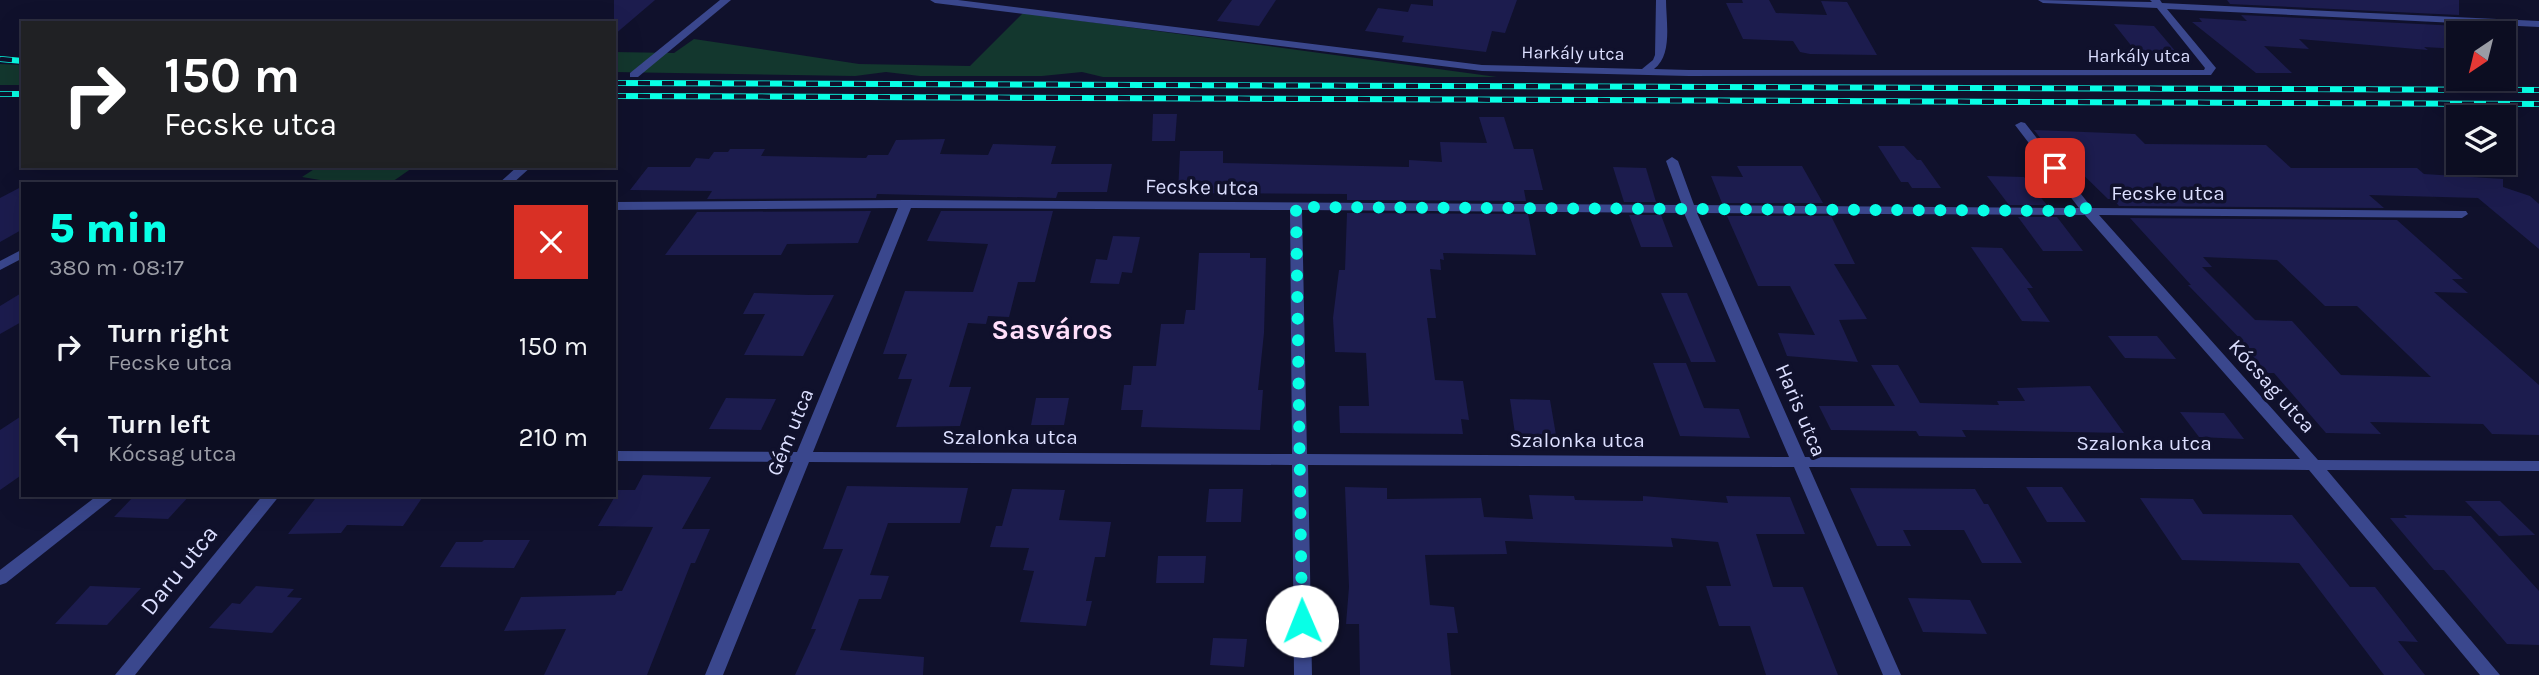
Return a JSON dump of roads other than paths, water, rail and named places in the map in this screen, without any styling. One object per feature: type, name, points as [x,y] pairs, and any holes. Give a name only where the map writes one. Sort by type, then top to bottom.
[{"type":"street","points":[[634,75],[726,0]]},
{"type":"street","name":"Harkály utca","points":[[935,0],[1482,68],[1689,73],[2207,73],[2211,68],[2157,3]]},
{"type":"street","points":[[1646,70],[1660,55],[1661,0]]},
{"type":"street","points":[[2043,0],[2157,3],[2539,24]]},
{"type":"street","name":"Kócsag utca","points":[[2021,125],[2088,211],[2313,464],[2491,675]]},
{"type":"street","name":"Haris utca","points":[[1672,161],[1689,209],[1892,675]]},
{"type":"street","points":[[506,182],[524,168]]},
{"type":"street","name":"Fecske utca","points":[[616,206],[906,204],[2462,214]]},
{"type":"street","name":"Gém utca","points":[[714,675],[906,204]]},
{"type":"street","points":[[1296,207],[1303,675]]},
{"type":"street","points":[[0,266],[21,254]]},
{"type":"street","name":"Szalonka utca","points":[[616,456],[2539,466]]},
{"type":"street","points":[[0,579],[106,497]]},
{"type":"street","name":"Daru utca","points":[[124,675],[270,497]]},
{"type":"railway","points":[[0,59],[21,61]]},
{"type":"railway","points":[[616,83],[2539,90]]},
{"type":"railway","points":[[0,94],[21,94]]},
{"type":"railway","points":[[616,96],[2539,104]]},
{"type":"district","name":"Sasváros","points":[[1052,329]]}]
